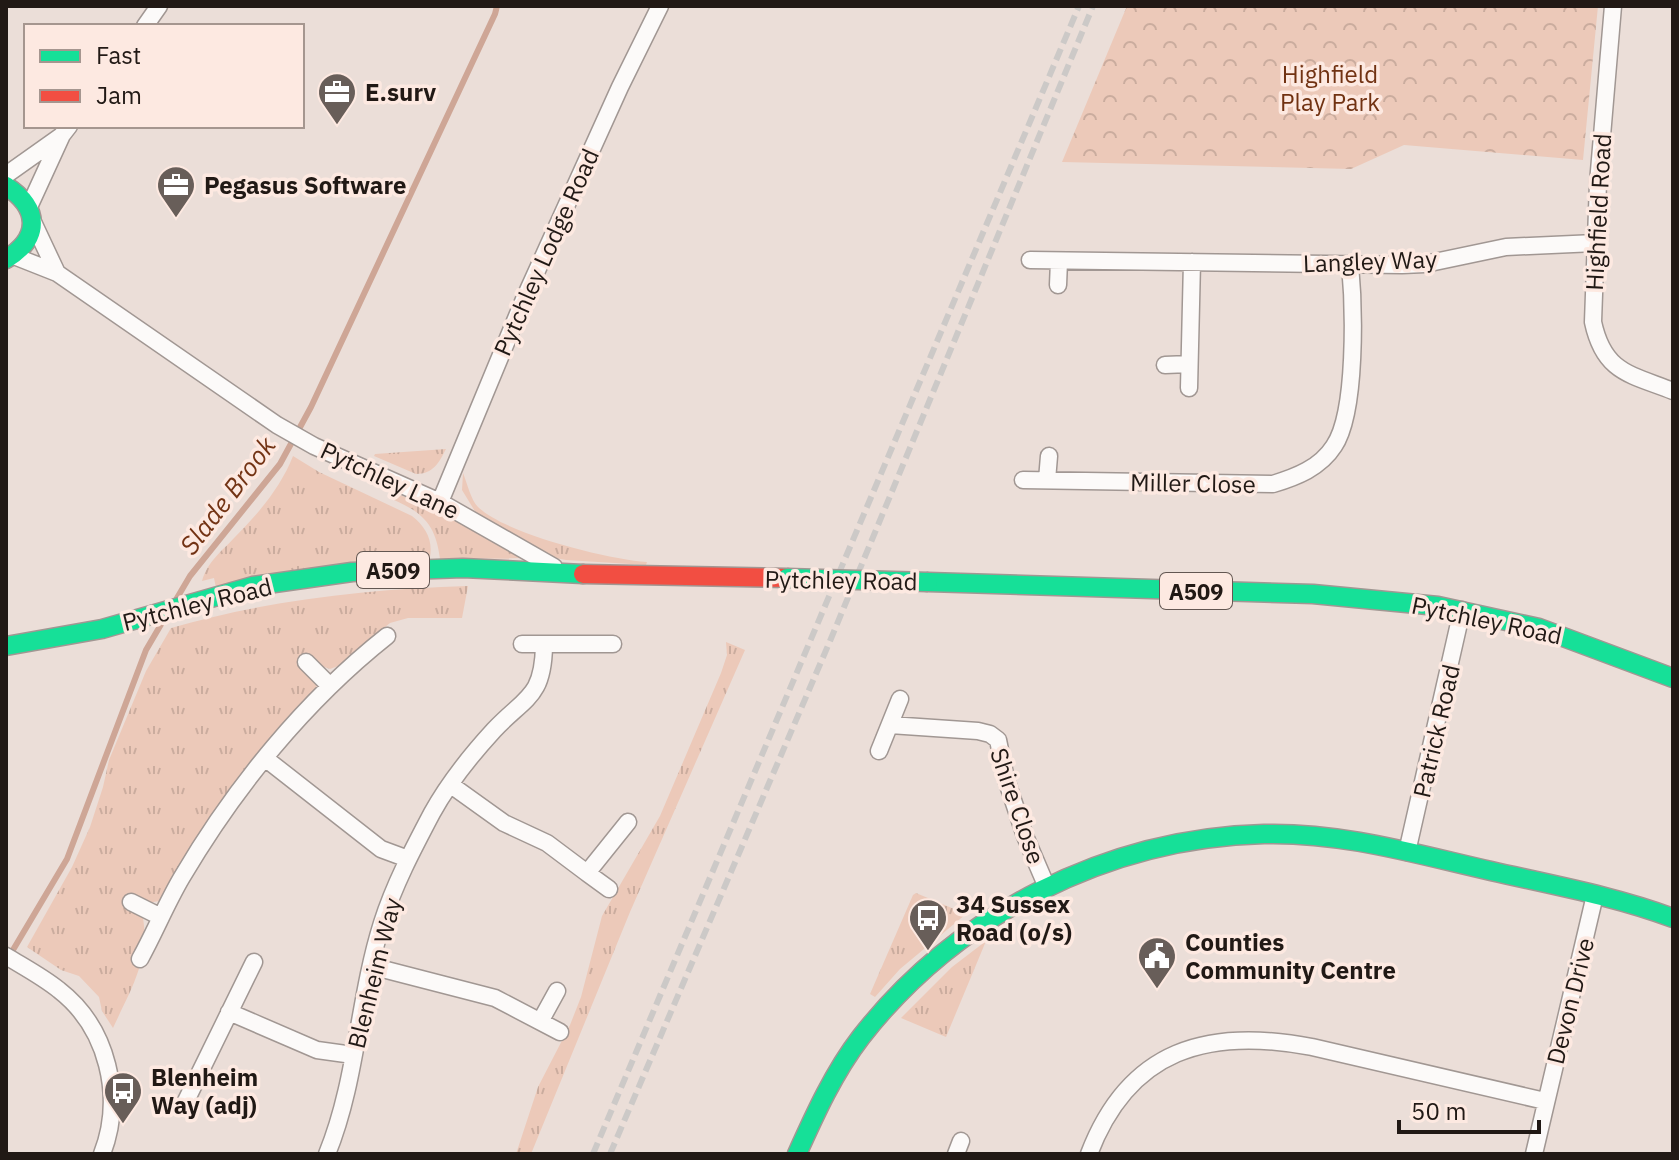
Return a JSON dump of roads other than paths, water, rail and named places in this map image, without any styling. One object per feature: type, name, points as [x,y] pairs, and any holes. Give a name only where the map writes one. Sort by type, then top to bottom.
[{"type":"main road","points":[[6,186],[20,195],[31,214],[31,235],[24,247],[10,257]]},
{"type":"main road","name":"Pytchley Road","points":[[6,646],[102,629],[253,586],[352,572],[463,568],[568,574],[1268,592],[1413,603],[1517,622],[1573,638],[1673,678]]},
{"type":"main road","points":[[797,1154],[809,1126],[860,1038],[888,1005],[953,943],[1046,885],[1145,851],[1235,837],[1276,834],[1330,837],[1595,895],[1673,918]]},
{"type":"street","points":[[146,24],[159,6]]},
{"type":"street","name":"Pytchley Lodge Road","points":[[440,502],[525,297],[660,6]]},
{"type":"street","name":"Highfield Road","points":[[1613,6],[1595,243],[1593,322],[1598,344],[1607,359],[1623,371],[1673,391]]},
{"type":"street","points":[[6,175],[65,130]]},
{"type":"street","points":[[57,273],[31,214],[65,130]]},
{"type":"street","name":"Langley Way","points":[[1030,260],[1425,264],[1506,247],[1595,243]]},
{"type":"street","name":"Pytchley Lane","points":[[10,257],[57,273],[277,425],[314,446],[440,502],[568,574]]},
{"type":"street","points":[[1058,285],[1059,261]]},
{"type":"street","points":[[1189,388],[1192,262]]},
{"type":"street","name":"Miller Close","points":[[1023,480],[1273,484],[1317,465],[1343,431],[1348,411],[1350,264]]},
{"type":"street","points":[[1165,365],[1189,364]]},
{"type":"street","points":[[1047,480],[1049,456]]},
{"type":"street","name":"Patrick Road","points":[[1407,852],[1462,610]]},
{"type":"street","points":[[140,959],[181,879],[215,826],[266,759],[330,686],[387,636]]},
{"type":"street","points":[[522,644],[613,644]]},
{"type":"street","name":"Blenheim Way","points":[[333,1152],[381,925],[408,859],[434,809],[451,785],[494,730],[531,696],[539,684],[544,646]]},
{"type":"street","points":[[306,662],[330,686]]},
{"type":"street","points":[[879,751],[900,699]]},
{"type":"street","name":"Shire Close","points":[[890,725],[978,731],[998,740],[1006,779],[1046,885]]},
{"type":"street","points":[[266,759],[381,849],[408,859]]},
{"type":"street","points":[[451,785],[504,823],[547,843],[609,889]]},
{"type":"street","points":[[587,873],[628,822]]},
{"type":"street","name":"Devon Drive","points":[[1534,1154],[1595,895]]},
{"type":"street","points":[[131,902],[161,917]]},
{"type":"street","points":[[6,956],[60,990],[82,1013],[101,1043],[112,1089],[111,1117],[102,1154]]},
{"type":"street","points":[[184,1105],[254,962]]},
{"type":"street","points":[[371,966],[495,998],[560,1032]]},
{"type":"street","points":[[541,1020],[557,991]]},
{"type":"street","points":[[229,1012],[317,1050],[353,1055]]},
{"type":"street","points":[[1089,1154],[1111,1107],[1127,1086],[1153,1066],[1205,1044],[1240,1038],[1277,1040],[1312,1047],[1545,1101]]},
{"type":"waterway","name":"Slade Brook","points":[[177,598],[190,576],[280,464],[311,407],[497,6]]},
{"type":"waterway","name":"Slade Brook","points":[[10,955],[67,859],[146,650],[163,621]]},
{"type":"railway","points":[[593,1154],[1079,6]]},
{"type":"railway","points":[[610,1154],[830,641],[1093,6]]},
{"type":"place","name":"E.surv","points":[[337,126]]},
{"type":"place","name":"Pegasus Software","points":[[176,219]]},
{"type":"place","name":"34 Sussex Road (o/s)","points":[[928,952]]},
{"type":"place","name":"Counties Community Centre","points":[[1157,990]]},
{"type":"place","name":"Blenheim Way (adj)","points":[[123,1125]]},
{"type":"park label","name":"Highfield Play Park","points":[[1330,88]]}]
